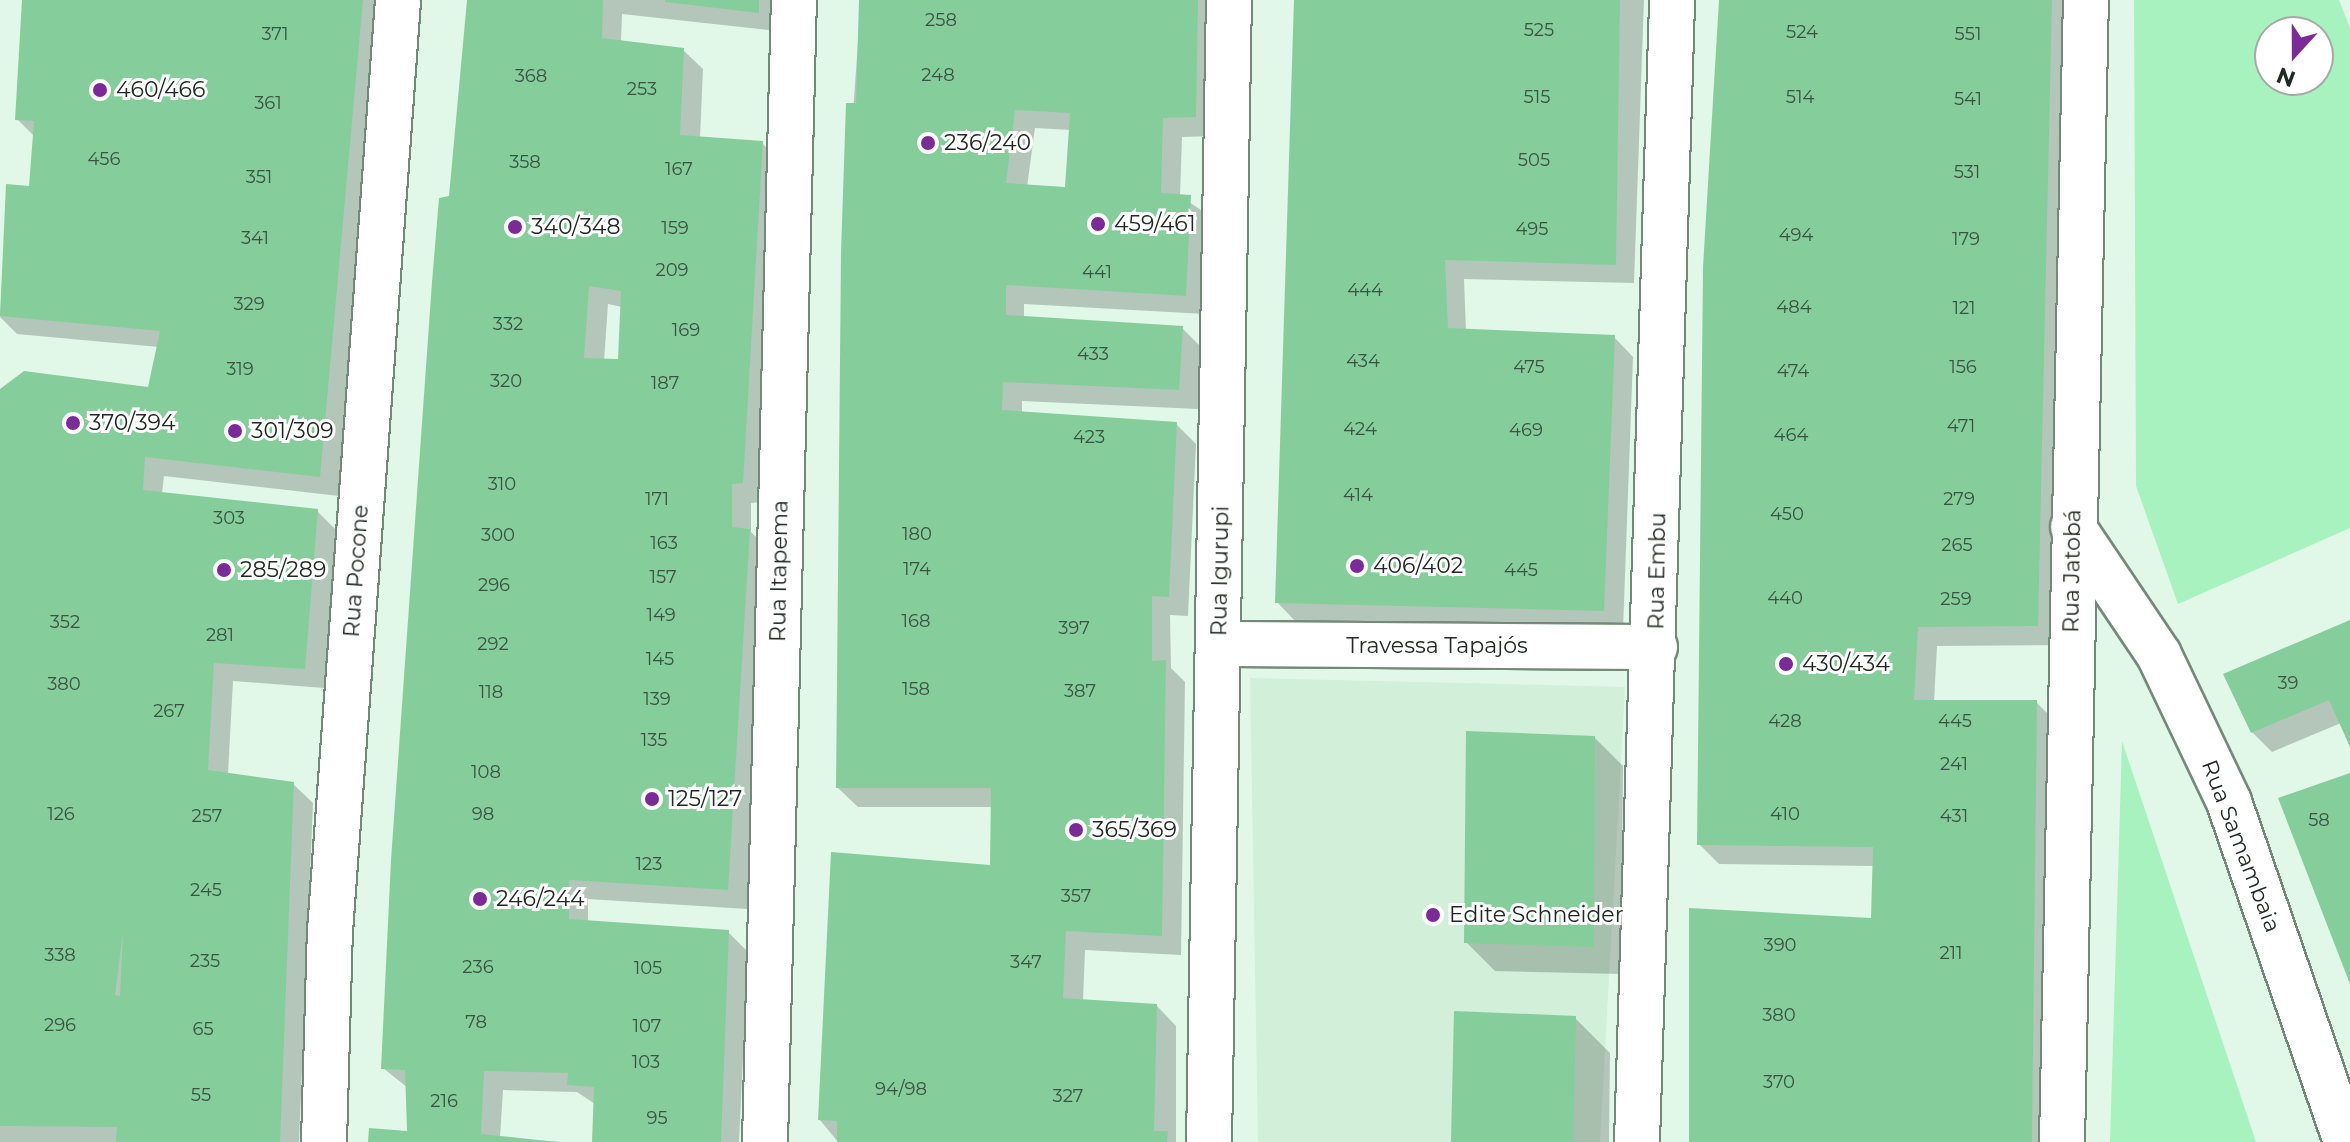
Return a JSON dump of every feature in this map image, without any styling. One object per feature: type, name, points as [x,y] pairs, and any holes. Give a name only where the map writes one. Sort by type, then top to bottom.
[{"type":"street","name":"Rua Pocone","points":[[324,1142],[330,931],[398,0]]},
{"type":"street","name":"Rua Itapema","points":[[765,1142],[794,0]]},
{"type":"street","name":"Rua Igurupi","points":[[1209,1142],[1229,0]]},
{"type":"street","name":"Rua Embu","points":[[1637,1142],[1655,647],[1672,0]]},
{"type":"street","name":"Rua Jatobá","points":[[2062,1142],[2086,0]]},
{"type":"street","name":"Rua Samambaia","points":[[2073,527],[2159,655],[2229,802],[2346,1142]]},
{"type":"street","name":"Travessa Tapajós","points":[[1219,644],[1655,647]]},
{"type":"shaded area","name":"Edite Schneider","points":[[1250,678],[1625,687],[1600,1142],[1258,1142]]},
{"type":"green space","points":[[2134,0],[2339,0],[2350,28],[2350,528],[2178,604],[2136,486]]},
{"type":"green space","points":[[2122,741],[2256,1142],[2110,1142]]},
{"type":"building","points":[[22,0],[363,0],[320,477],[145,457],[143,490],[318,509],[305,669],[214,663],[208,770],[294,782],[280,1142],[116,1142],[117,1127],[0,1126],[0,389],[24,371],[148,387],[160,331],[0,316],[6,184],[29,186],[34,121],[15,120]],"holes":[[[123,932],[120,996],[115,995]]]},
{"type":"building","points":[[467,0],[603,0],[602,38],[684,48],[680,135],[763,141],[743,483],[732,484],[732,527],[750,529],[728,890],[569,880],[569,919],[729,930],[721,1142],[592,1142],[594,1087],[567,1085],[568,1073],[484,1071],[481,1134],[557,1142],[368,1142],[369,1128],[407,1131],[405,1070],[381,1069],[391,860],[432,282],[439,198],[449,196]],"holes":[[[589,286],[621,291],[618,359],[584,358]]]},
{"type":"building","points":[[759,0],[759,13],[665,2]]},
{"type":"building","points":[[859,0],[1198,0],[1196,117],[1163,118],[1161,193],[1191,195],[1186,296],[1006,285],[1006,315],[1183,326],[1179,390],[1003,382],[1002,410],[1177,422],[1169,597],[1152,596],[1152,661],[1166,660],[1162,936],[1066,931],[1063,998],[1157,1004],[1154,1131],[1168,1131],[1167,1142],[837,1142],[837,1121],[818,1120],[831,852],[990,865],[991,788],[836,788],[841,252],[846,103],[856,103]],"holes":[[[1015,110],[1070,113],[1065,187],[1006,183]]]},
{"type":"building","points":[[1294,0],[1620,0],[1616,265],[1445,260],[1448,328],[1615,335],[1604,611],[1275,603]]},
{"type":"building","points":[[1719,0],[2052,0],[2038,626],[1918,627],[1914,700],[2037,700],[2032,1142],[1689,1142],[1689,908],[1871,918],[1873,847],[1697,845],[1703,267]]},
{"type":"building","points":[[2350,620],[2350,747],[2329,700],[2251,733],[2223,674]]},
{"type":"building","points":[[1466,731],[1595,736],[1594,947],[1464,943]]},
{"type":"building","points":[[2350,773],[2350,984],[2278,798]]},
{"type":"building","points":[[1454,1011],[1576,1016],[1573,1142],[1451,1142]]},
{"type":"place","name":"460/466","points":[[100,90]]},
{"type":"place","name":"236/240","points":[[928,143]]},
{"type":"place","name":"459/461","points":[[1098,224]]},
{"type":"place","name":"340/348","points":[[515,227]]},
{"type":"place","name":"370/394","points":[[73,423]]},
{"type":"place","name":"301/309","points":[[235,431]]},
{"type":"place","name":"406/402","points":[[1357,566]]},
{"type":"place","name":"285/289","points":[[224,570]]},
{"type":"place","name":"430/434","points":[[1786,664]]},
{"type":"place","name":"125/127","points":[[652,799]]},
{"type":"place","name":"365/369","points":[[1076,830]]},
{"type":"place","name":"246/244","points":[[480,899]]},
{"type":"place","name":"Edite Schneider","points":[[1433,915]]}]
